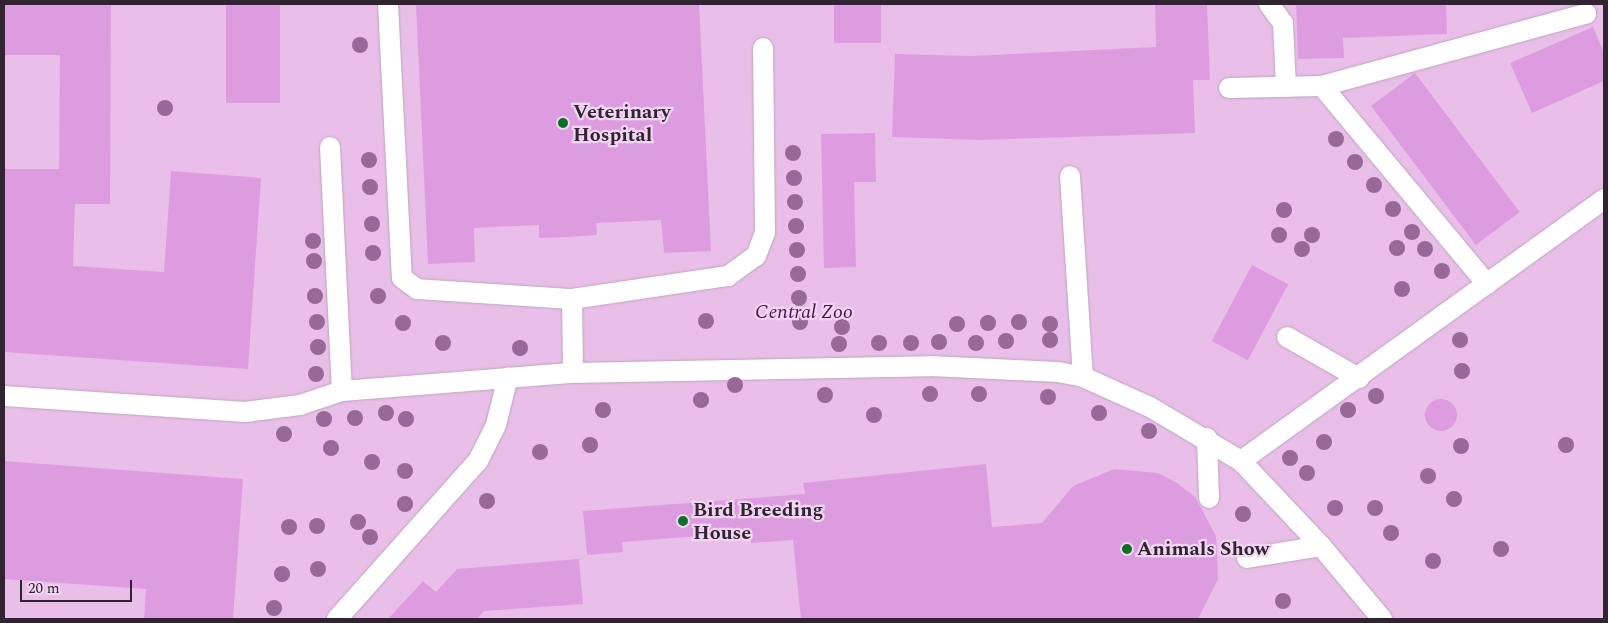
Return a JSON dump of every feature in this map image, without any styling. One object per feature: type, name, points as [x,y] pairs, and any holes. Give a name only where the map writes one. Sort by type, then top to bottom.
[{"type":"lane","points":[[388,4],[402,278],[417,288],[572,299],[728,276],[756,256],[765,233],[763,48]]},
{"type":"lane","points":[[1269,4],[1283,23],[1286,87]]},
{"type":"lane","points":[[1229,88],[1322,86],[1586,14]]},
{"type":"lane","points":[[1322,86],[1488,284]]},
{"type":"lane","points":[[330,146],[342,391]]},
{"type":"lane","points":[[1070,176],[1083,377]]},
{"type":"lane","points":[[1241,461],[1359,378],[1604,199]]},
{"type":"lane","points":[[572,299],[573,373]]},
{"type":"lane","points":[[1287,337],[1359,378]]},
{"type":"lane","points":[[4,396],[245,412],[300,405],[342,391],[573,373],[999,366],[1083,377],[1207,438],[1241,461],[1321,546],[1382,619]]},
{"type":"lane","points":[[337,619],[478,462],[496,425],[508,377]]},
{"type":"lane","points":[[1207,438],[1209,498]]},
{"type":"lane","points":[[1247,558],[1321,546]]},
{"type":"green space","name":"Central Zoo","points":[[4,4],[1604,4],[1604,619],[4,619]]},
{"type":"building","points":[[4,4],[111,5],[110,204],[75,204],[73,266],[164,272],[171,171],[261,178],[248,369],[4,352],[4,169],[59,169],[60,55],[4,55]]},
{"type":"building","points":[[226,4],[280,4],[280,103],[226,103]]},
{"type":"building","name":"Veterinary Hospital","points":[[416,4],[699,4],[711,251],[664,253],[661,220],[596,223],[597,235],[568,237],[539,238],[539,225],[474,228],[475,262],[428,264]]},
{"type":"building","points":[[834,4],[881,4],[881,43],[834,43]]},
{"type":"building","points":[[1155,4],[1207,4],[1210,80],[1193,80],[1195,133],[981,140],[892,137],[895,54],[970,56],[1156,47]]},
{"type":"building","points":[[1296,4],[1446,4],[1447,34],[1343,38],[1344,58],[1298,59]]},
{"type":"building","points":[[1593,27],[1604,53],[1604,81],[1532,113],[1510,63]]},
{"type":"building","points":[[1415,73],[1520,212],[1476,245],[1371,106]]},
{"type":"building","points":[[875,133],[876,182],[854,182],[856,267],[824,268],[821,134]]},
{"type":"building","points":[[1252,265],[1288,284],[1248,360],[1212,341]]},
{"type":"building","points":[[1441,399],[1452,404],[1457,415],[1452,426],[1441,431],[1430,426],[1425,415],[1430,404]]},
{"type":"building","points":[[4,461],[243,479],[233,619],[144,619],[146,589],[4,579]]},
{"type":"building","points":[[986,464],[992,527],[1042,523],[1073,486],[1114,469],[1158,473],[1177,483],[1195,497],[1216,536],[1218,579],[1198,619],[801,619],[793,540],[751,543],[750,532],[622,542],[623,552],[587,555],[583,511],[805,494],[803,483]]},
{"type":"building","points":[[579,559],[583,604],[484,611],[477,619],[388,619],[423,581],[436,592],[457,569]]},
{"type":"place","name":"Veterinary Hospital","points":[[563,123]]},
{"type":"place","name":"Bird Breeding House","points":[[683,521]]},
{"type":"place","name":"Animals Show","points":[[1127,549]]}]
